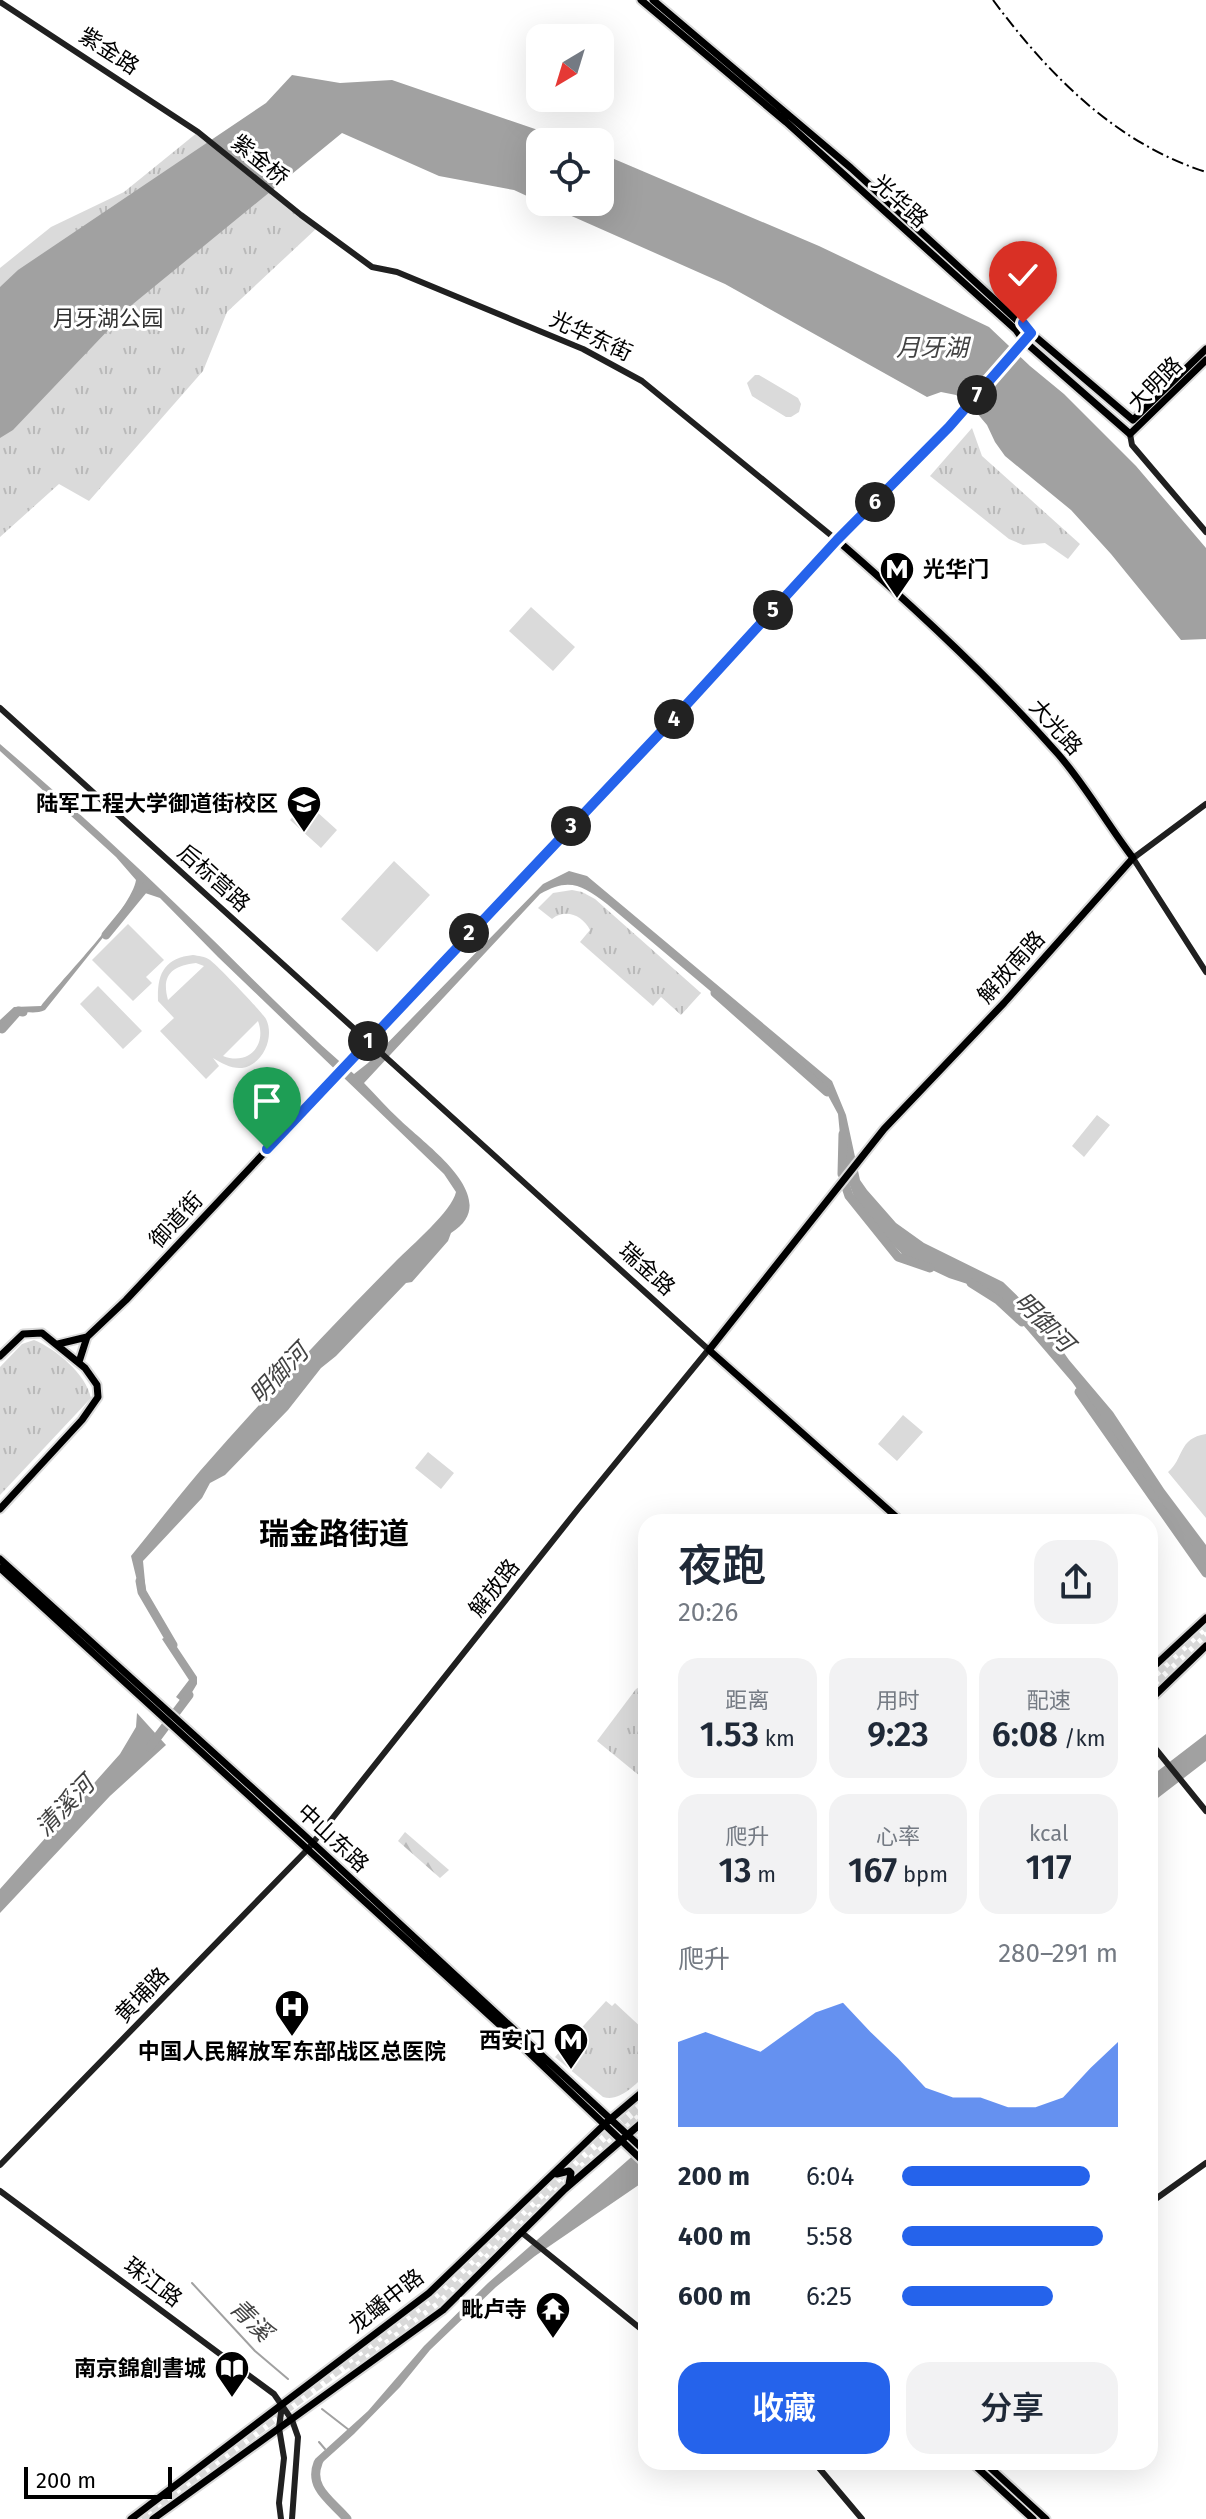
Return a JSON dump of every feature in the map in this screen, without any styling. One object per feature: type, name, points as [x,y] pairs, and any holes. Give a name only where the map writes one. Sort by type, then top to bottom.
[{"type":"main road","name":"光华路","points":[[641,0],[786,122],[1130,434]]},
{"type":"main road","name":"光华路","points":[[653,0],[851,168],[1031,333],[1133,420]]},
{"type":"main road","name":"御道街","points":[[58,1344],[87,1337],[126,1300],[671,722],[837,540],[949,427],[1031,333]]},
{"type":"main road","name":"大明路","points":[[1133,420],[1206,349]]},
{"type":"main road","name":"大明路","points":[[1130,434],[1206,360]]},
{"type":"main road","points":[[848,550],[870,570]]},
{"type":"main road","points":[[882,579],[904,599]]},
{"type":"main road","points":[[788,1250],[884,1129]]},
{"type":"main road","points":[[0,1356],[27,1332],[42,1333],[79,1362],[99,1392],[97,1401],[0,1509]]},
{"type":"main road","points":[[79,1362],[87,1337]]},
{"type":"main road","name":"中山东路","points":[[0,1559],[638,2148]]},
{"type":"main road","name":"中山东路","points":[[0,1568],[158,1707]]},
{"type":"main road","points":[[1158,1663],[1206,1618]]},
{"type":"main road","points":[[1158,1690],[1206,1646]]},
{"type":"main road","name":"龙蟠中路","points":[[131,2519],[429,2293],[638,2096]]},
{"type":"main road","name":"龙蟠中路","points":[[153,2519],[443,2310],[565,2189],[638,2126]]},
{"type":"main road","points":[[552,2177],[569,2171],[571,2181],[565,2189]]},
{"type":"main road","points":[[980,2470],[1033,2519]]},
{"type":"main road","points":[[993,2470],[1046,2519]]},
{"type":"street","name":"紫金路","points":[[0,2],[198,132]]},
{"type":"street","name":"紫金桥","points":[[198,132],[301,215]]},
{"type":"street","name":"光华东街","points":[[301,215],[372,267],[397,272],[583,349],[642,381],[837,540]]},
{"type":"street","points":[[1130,434],[1132,445],[1206,532]]},
{"type":"street","points":[[837,540],[848,550]]},
{"type":"street","points":[[870,570],[882,579]]},
{"type":"street","name":"大光路","points":[[904,599],[989,681],[1060,756],[1133,858],[1206,972]]},
{"type":"street","name":"后标营路","points":[[0,708],[367,1042]]},
{"type":"street","name":"解放南路","points":[[833,1193],[884,1129],[1004,1003],[1133,858],[1206,804]]},
{"type":"street","name":"瑞金路","points":[[367,1042],[893,1514]]},
{"type":"street","points":[[709,1350],[788,1250]]},
{"type":"street","name":"解放路","points":[[311,1846],[578,1509],[709,1350]]},
{"type":"street","points":[[1158,1752],[1206,1811]]},
{"type":"street","name":"黄埔路","points":[[0,2165],[311,1846]]},
{"type":"street","points":[[1158,2197],[1206,2163]]},
{"type":"street","name":"珠江路","points":[[0,2191],[274,2394],[292,2420],[298,2437],[292,2519]]},
{"type":"street","points":[[521,2232],[638,2327]]},
{"type":"street","points":[[281,2519],[279,2503],[284,2458],[279,2428],[282,2405]]},
{"type":"street","points":[[821,2470],[862,2519]]},
{"type":"green space","name":"月牙湖公园","points":[[198,132],[318,227],[227,312],[203,371],[89,501],[59,484],[0,537],[0,268],[51,227],[124,192]]},
{"type":"green space","points":[[755,375],[798,398],[801,404],[799,412],[786,417],[752,396],[747,383]]},
{"type":"green space","points":[[972,428],[982,456],[1080,544],[1068,559],[1045,543],[1023,545],[1009,539],[930,476]]},
{"type":"green space","points":[[531,607],[575,647],[553,671],[509,631]]},
{"type":"green space","points":[[306,802],[337,830],[321,848],[290,820]]},
{"type":"green space","points":[[394,861],[430,895],[377,952],[341,919]]},
{"type":"green space","points":[[572,890],[595,899],[701,993],[681,1015],[661,997],[653,1006],[580,942],[590,930],[579,917],[563,914],[552,919],[538,908],[553,893]]},
{"type":"green space","points":[[128,924],[164,960],[146,977],[152,983],[133,1001],[92,960]]},
{"type":"green space","points":[[193,955],[210,960],[266,1019],[268,1042],[256,1062],[238,1068],[213,1058],[219,1066],[206,1079],[160,1031],[174,1018],[158,1001],[161,975],[169,964]],"holes":[[[196,963],[204,966],[168,1000],[166,984],[170,973]],[[258,1021],[260,1038],[254,1051],[241,1058],[223,1056]]]},
{"type":"green space","points":[[98,986],[142,1031],[123,1049],[80,1004]]},
{"type":"green space","points":[[1097,1115],[1110,1125],[1084,1157],[1072,1146]]},
{"type":"green space","points":[[34,1340],[51,1349],[77,1371],[91,1398],[0,1495],[0,1367],[22,1344]]},
{"type":"green space","points":[[903,1415],[923,1432],[897,1461],[878,1444]]},
{"type":"green space","points":[[1206,1434],[1206,1518],[1168,1472],[1190,1440]]},
{"type":"green space","points":[[428,1452],[454,1473],[441,1489],[415,1468]]},
{"type":"green space","points":[[638,1688],[638,1774],[597,1741]]},
{"type":"green space","points":[[405,1832],[449,1870],[440,1878],[398,1841]]},
{"type":"green space","points":[[606,2001],[612,2006],[615,2003],[638,2024],[638,2082],[615,2097],[603,2097],[555,2057]]},
{"type":"water","points":[[292,75],[340,83],[392,80],[532,128],[526,128],[526,196],[514,190],[439,176],[342,133],[133,304],[13,430],[0,438],[0,287],[18,270],[266,103]]},
{"type":"water","name":"月牙湖","points":[[614,159],[819,246],[989,327],[1064,394],[1136,466],[1206,548],[1206,639],[1181,640],[1071,510],[1005,456],[987,425],[956,395],[941,392],[927,397],[725,284],[572,216],[614,216]]},
{"type":"water","points":[[0,744],[114,846],[354,1074],[543,884],[569,871],[587,876],[832,1081],[846,1115],[860,1180],[867,1190],[896,1223],[924,1243],[1003,1282],[1038,1316],[1069,1360],[1113,1412],[1206,1545],[1206,1569],[1072,1382],[1005,1304],[983,1289],[949,1278],[911,1260],[875,1226],[854,1197],[843,1166],[838,1114],[816,1080],[607,904],[582,888],[567,885],[540,894],[364,1083],[455,1173],[470,1204],[466,1219],[412,1282],[406,1283],[321,1368],[288,1410],[225,1475],[210,1483],[202,1498],[143,1561],[146,1592],[140,1593],[131,1556],[224,1444],[321,1338],[421,1238],[447,1209],[456,1192],[444,1174],[160,898],[145,893],[137,895],[45,1010],[16,1014],[0,1030],[0,1020],[14,1007],[41,1006],[110,925],[132,892],[136,880],[116,857],[0,751]]},
{"type":"water","points":[[169,1635],[197,1677],[197,1684],[185,1704],[176,1697],[189,1680],[162,1639]]},
{"type":"water","points":[[137,1713],[166,1745],[110,1796],[0,1913],[0,1889],[120,1754],[136,1727]]},
{"type":"water","points":[[1206,1734],[1206,1761],[1158,1798],[1158,1771]]},
{"type":"water","points":[[636,2153],[638,2185],[535,2256],[496,2287],[430,2350],[400,2387],[324,2461],[314,2475],[315,2459],[368,2411],[424,2346],[488,2283]]},
{"type":"waterway","points":[[106,935],[147,885]]},
{"type":"waterway","name":"明御河","points":[[715,993],[827,1092]]},
{"type":"waterway","points":[[2,1029],[18,1011],[23,1012]]},
{"type":"waterway","name":"明御河","points":[[842,1174],[843,1134]]},
{"type":"waterway","name":"明御河","points":[[845,1184],[849,1196],[898,1257],[930,1268]]},
{"type":"waterway","name":"明御河","points":[[971,1283],[998,1300],[1022,1322]]},
{"type":"waterway","name":"明御河","points":[[1079,1392],[1206,1573]]},
{"type":"waterway","name":"明御河","points":[[140,1581],[142,1592],[173,1645]]},
{"type":"waterway","name":"明御河","points":[[150,1747],[189,1695]]},
{"type":"waterway","name":"青溪","points":[[192,2283],[255,2351],[288,2379]]},
{"type":"waterway","name":"青溪","points":[[322,2409],[349,2430]]},
{"type":"waterway","points":[[319,2442],[325,2449]]},
{"type":"waterway","points":[[318,2463],[316,2480],[319,2487],[347,2519]]},
{"type":"tunnel","points":[[1158,1671],[1206,1626]]},
{"type":"tunnel","points":[[1158,1682],[1206,1637]]},
{"type":"tunnel","points":[[142,2519],[434,2298],[580,2158],[638,2108]]},
{"type":"tunnel","points":[[350,2369],[438,2304],[586,2163],[638,2119]]},
{"type":"railway","points":[[993,0],[1037,54],[1086,103],[1142,143],[1206,172]]},
{"type":"place","name":"光华门","points":[[897,600]]},
{"type":"place","name":"陆军工程大学御道街校区","points":[[304,834]]},
{"type":"place","name":"中国人民解放军东部战区总医院","points":[[292,2038]]},
{"type":"place","name":"西安门","points":[[571,2071]]},
{"type":"place","name":"毗卢寺","points":[[553,2340]]},
{"type":"place","name":"南京錦創書城","points":[[232,2399]]},
{"type":"district","name":"瑞金路街道","points":[[334,1534]]},
{"type":"route","points":[[267,1149],[677,715],[837,540],[949,427],[1031,333],[1023,323]]},
{"type":"water label","name":"清溪河","points":[[65,1806]]}]
